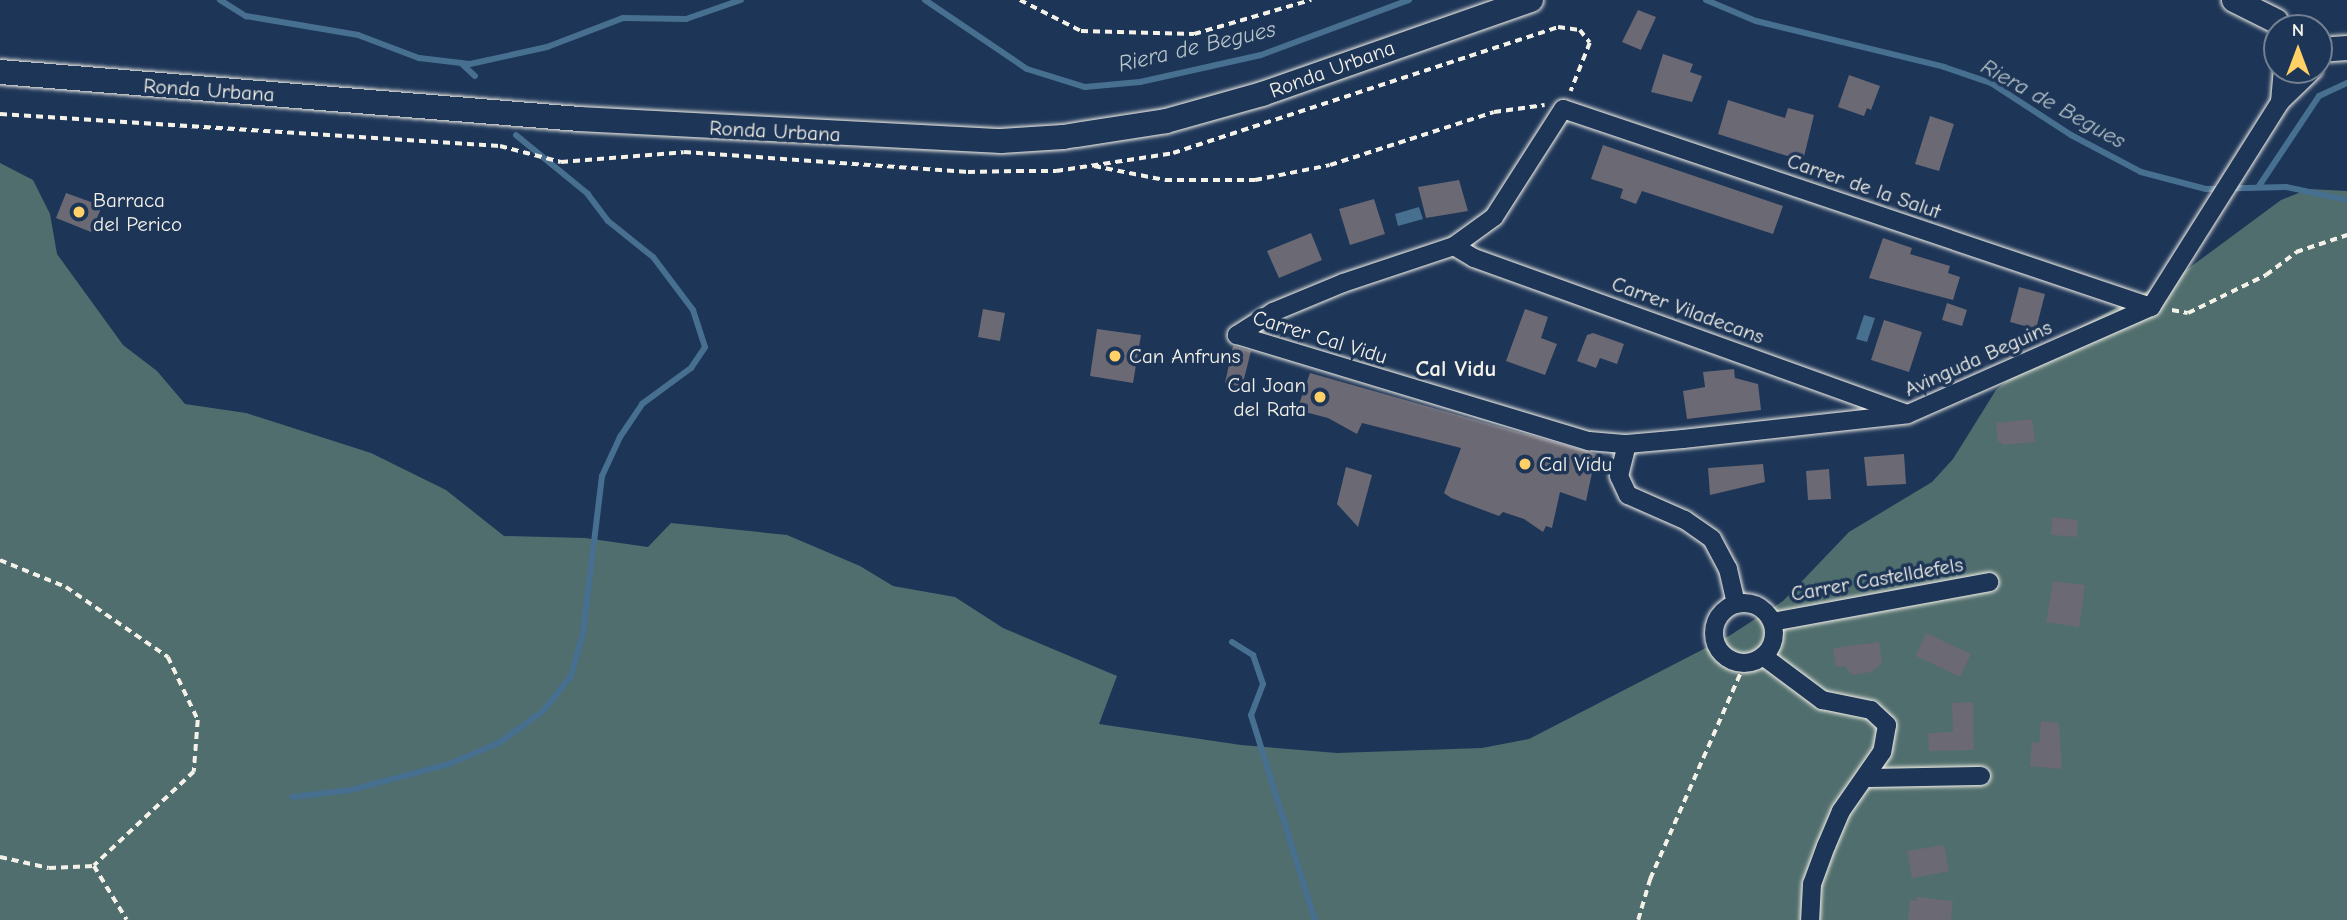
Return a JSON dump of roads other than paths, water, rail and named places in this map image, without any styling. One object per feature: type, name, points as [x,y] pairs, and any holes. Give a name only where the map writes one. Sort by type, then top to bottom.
[{"type":"main road","name":"Ronda Urbana","points":[[0,72],[566,118],[1001,141],[1063,137],[1166,121],[1262,94],[1531,0]]},
{"type":"main road","points":[[2234,0],[2270,14]]},
{"type":"street","points":[[2280,102],[2282,84]]},
{"type":"street","points":[[2151,307],[2280,102],[2299,84]]},
{"type":"street","name":"Carrer de la Salut","points":[[1563,109],[2151,307]]},
{"type":"street","name":"Carrer Cal Vidu","points":[[1563,109],[1493,217],[1454,246],[1320,292],[1273,312],[1237,335],[1589,441],[1627,444]]},
{"type":"street","name":"Carrer Viladecans","points":[[1454,246],[1474,258],[1908,414]]},
{"type":"street","name":"Avinguda Beguins","points":[[1627,444],[1908,414],[2151,307]]},
{"type":"street","points":[[1627,444],[1619,476],[1628,495],[1685,520],[1712,540],[1728,569],[1736,604]]},
{"type":"street","name":"Carrer Castelldefels","points":[[1772,622],[1989,582]]},
{"type":"street","points":[[1736,604],[1752,604],[1772,622],[1774,637],[1763,656],[1745,663],[1728,659],[1714,635],[1716,621],[1736,604]]},
{"type":"street","points":[[1763,656],[1822,700],[1871,710],[1883,719],[1886,741],[1866,778],[1841,811],[1812,884],[1810,920]]},
{"type":"street","points":[[1866,778],[1980,776]]},
{"type":"water","points":[[1419,207],[1423,219],[1398,226],[1395,214]]},
{"type":"water","points":[[1864,315],[1875,318],[1867,342],[1856,339]]},
{"type":"waterway","name":"Riera de Begues","points":[[220,0],[246,16],[358,35],[419,58],[470,64],[547,47],[623,18],[686,19],[741,0]]},
{"type":"waterway","name":"Riera de Begues","points":[[925,0],[1027,69],[1085,87],[1140,82],[1261,55],[1409,0]]},
{"type":"waterway","name":"Riera de Begues","points":[[1706,0],[1756,21],[1944,67],[1991,83],[2071,135],[2141,172],[2206,189],[2286,187],[2347,200]]},
{"type":"waterway","points":[[461,63],[475,76]]},
{"type":"waterway","points":[[2259,186],[2319,96],[2347,83]]},
{"type":"waterway","points":[[292,797],[351,790],[449,764],[499,743],[543,711],[571,676],[583,633],[602,476],[620,437],[642,404],[691,368],[705,347],[693,310],[653,257],[608,221],[588,194],[516,135]]},
{"type":"waterway","points":[[1232,642],[1253,655],[1263,684],[1251,715],[1315,920]]},
{"type":"place","name":"Barraca del Perico","points":[[79,212]]},
{"type":"place","name":"Can Anfruns","points":[[1115,356]]},
{"type":"place","name":"Cal Joan del Rata","points":[[1320,397]]},
{"type":"place","name":"Cal Vidu","points":[[1525,464]]},
{"type":"district","name":"Cal Vidu","points":[[1456,369]]}]
